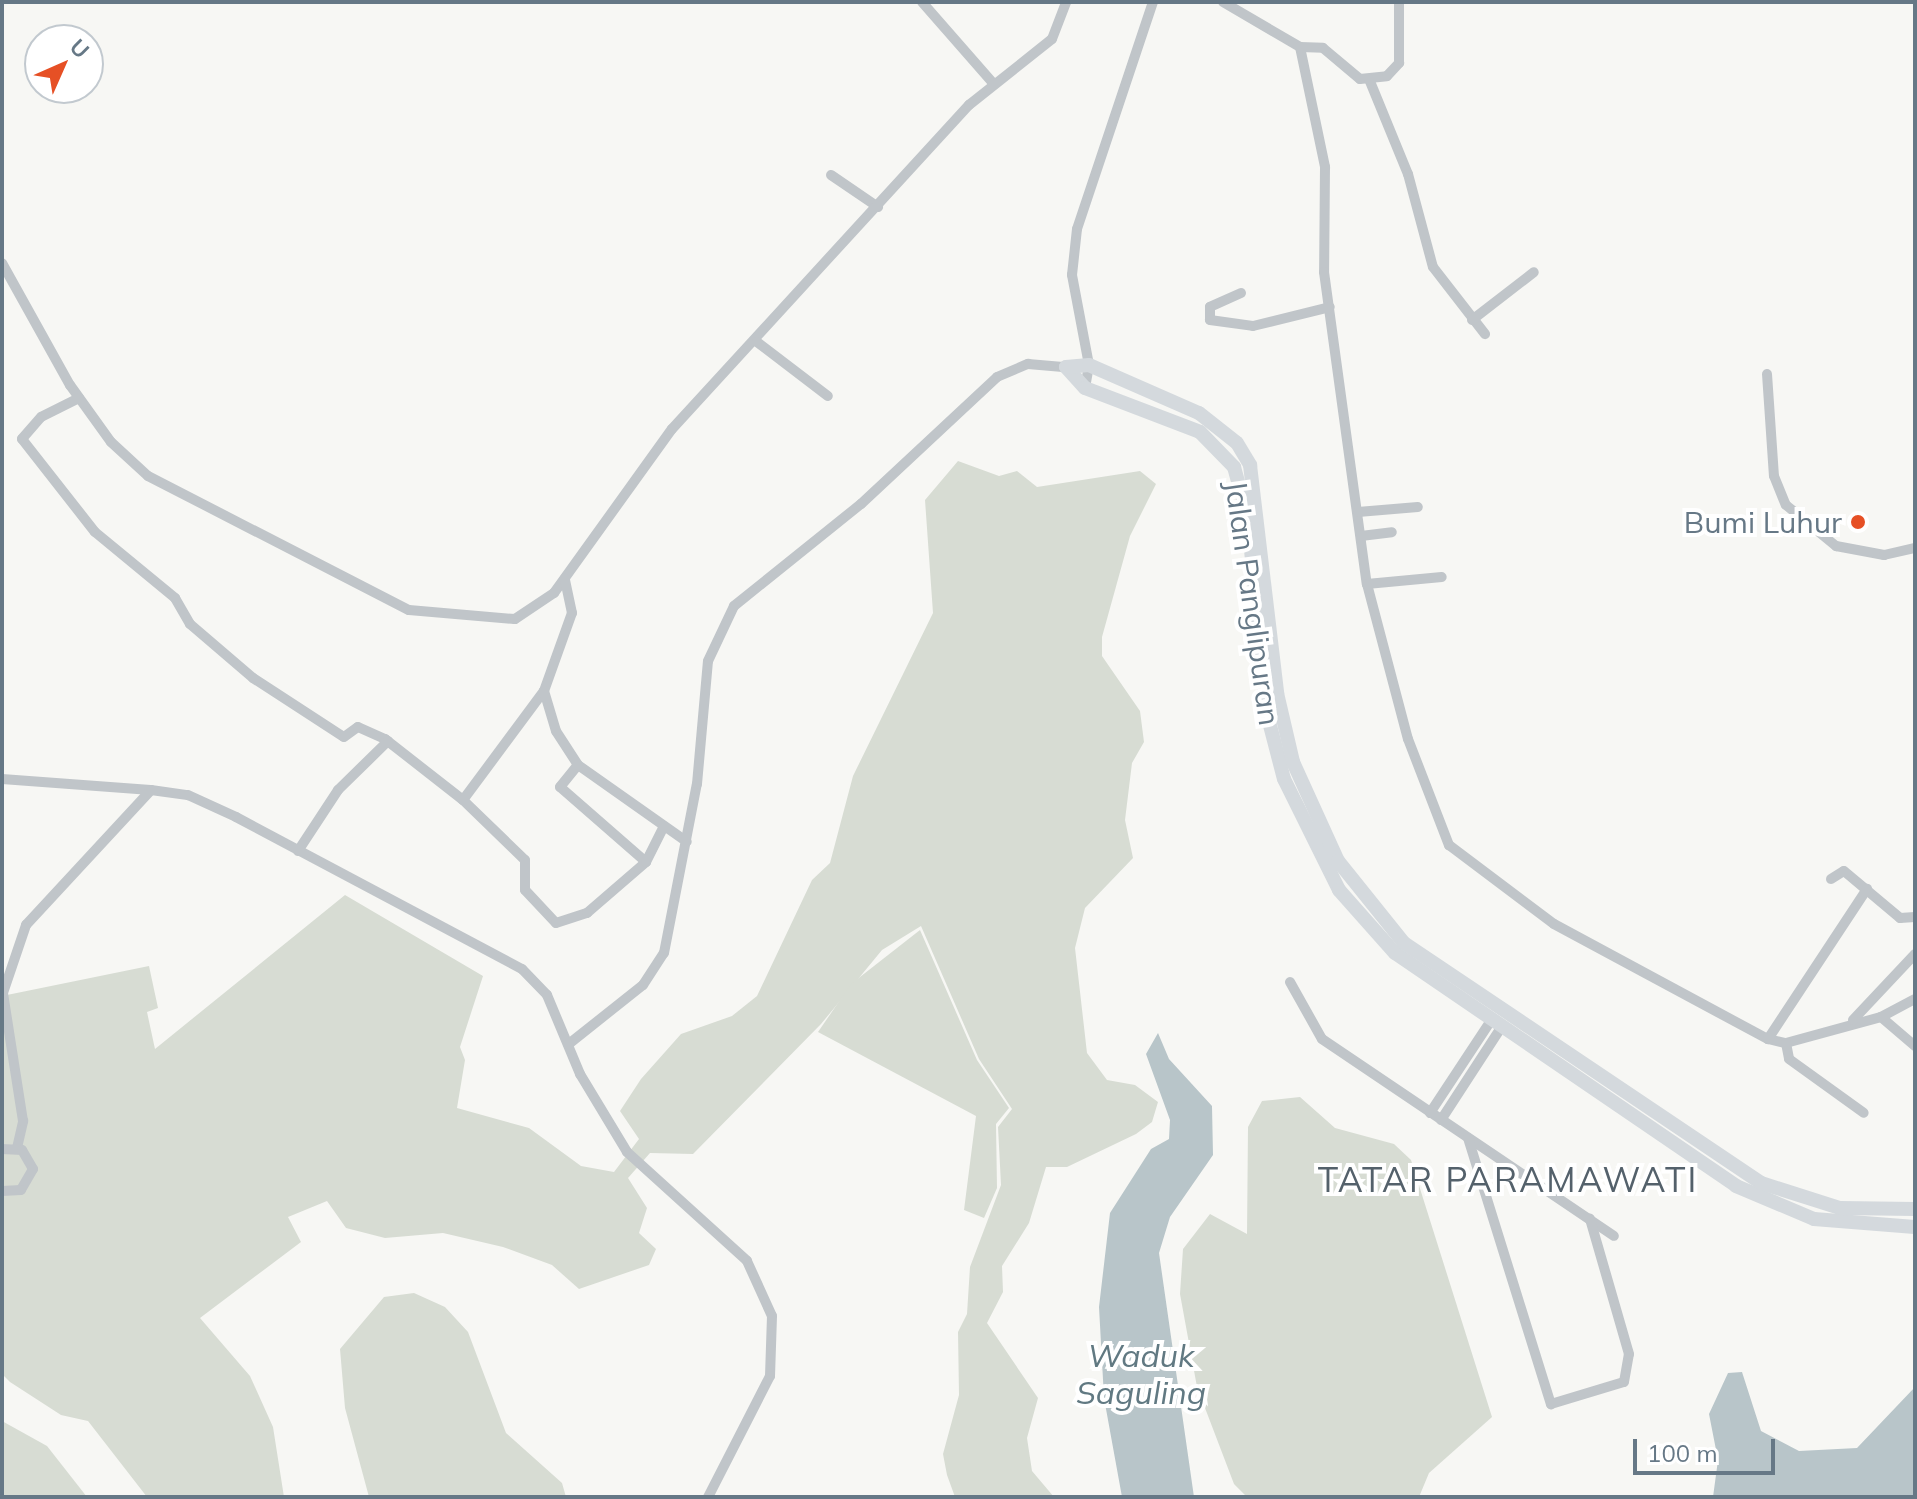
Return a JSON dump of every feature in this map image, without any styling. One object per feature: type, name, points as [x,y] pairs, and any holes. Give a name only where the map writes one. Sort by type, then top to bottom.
[{"type":"main road","name":"Jalan Panglipuran","points":[[1066,367],[1089,365],[1199,413],[1237,443],[1259,499],[1265,653],[1300,781],[1338,861],[1377,915],[1430,964],[1634,1110],[1779,1208],[1844,1225],[1915,1227]]},
{"type":"main road","name":"Jalan Panglipuran","points":[[1066,367],[1085,388],[1200,432],[1234,467],[1248,518],[1284,779],[1339,890],[1395,953],[1495,1025],[1634,1110],[1776,1190],[1854,1210],[1915,1209]]},
{"type":"street","points":[[922,2],[993,83]]},
{"type":"street","points":[[2,263],[5,276],[79,398],[148,476],[409,610],[515,619],[565,579],[651,455],[878,207],[993,83],[1052,39],[1066,2]]},
{"type":"street","points":[[1085,388],[1089,365],[1072,275],[1077,229],[1153,2]]},
{"type":"street","points":[[1223,2],[1300,47],[1318,46],[1369,79],[1408,174],[1433,267],[1485,334]]},
{"type":"street","points":[[1369,79],[1398,68],[1399,2]]},
{"type":"street","points":[[1300,47],[1325,167],[1330,307],[1367,584],[1417,767],[1459,857],[1554,924],[1768,1039],[1786,1043],[1853,1020],[1881,1017],[1915,999]]},
{"type":"street","points":[[831,175],[878,207]]},
{"type":"street","points":[[1472,320],[1534,272]]},
{"type":"street","points":[[1241,293],[1210,307],[1210,320],[1253,326],[1330,307]]},
{"type":"street","points":[[757,342],[828,396]]},
{"type":"street","points":[[570,1043],[643,985],[664,953],[687,842],[708,661],[734,606],[861,504],[997,377],[1028,364],[1066,367]]},
{"type":"street","points":[[1767,374],[1774,476],[1786,505],[1836,546],[1884,555],[1915,548]]},
{"type":"street","points":[[79,398],[23,432],[60,496],[253,678],[344,737],[358,727],[388,741],[463,800],[525,860],[525,890],[556,923],[587,913],[646,862],[664,826]]},
{"type":"street","points":[[1358,512],[1418,507]]},
{"type":"street","points":[[1361,536],[1392,532]]},
{"type":"street","points":[[1367,584],[1442,577]]},
{"type":"street","points":[[463,800],[544,691],[572,613],[565,579]]},
{"type":"street","points":[[544,691],[556,731],[578,765],[687,842]]},
{"type":"street","points":[[298,851],[338,790],[388,741]]},
{"type":"street","points":[[578,765],[560,787],[646,862]]},
{"type":"street","points":[[2,779],[188,795],[522,969],[547,995],[627,1152],[747,1261],[765,1291],[774,1339],[770,1376],[708,1497]]},
{"type":"street","points":[[17,1148],[23,1121],[3,993],[13,949],[26,925],[151,790]]},
{"type":"street","points":[[1831,879],[1844,871],[1904,920],[1915,917]]},
{"type":"street","points":[[1768,1039],[1867,889]]},
{"type":"street","points":[[1853,1020],[1915,954]]},
{"type":"street","points":[[1290,982],[1322,1039],[1614,1236]]},
{"type":"street","points":[[1881,1017],[1915,1046]]},
{"type":"street","points":[[1430,1113],[1495,1025]]},
{"type":"street","points":[[1441,1120],[1495,1025]]},
{"type":"street","points":[[1786,1043],[1789,1059],[1864,1113]]},
{"type":"street","points":[[1468,1138],[1551,1404],[1624,1382],[1629,1354],[1590,1219]]},
{"type":"street","points":[[2,1149],[17,1148],[29,1158],[32,1175],[21,1190],[2,1191]]},
{"type":"shaded area","points":[[958,461],[999,476],[1017,471],[1037,487],[1140,471],[1156,484],[1130,536],[1102,637],[1102,656],[1140,711],[1144,742],[1132,763],[1125,820],[1133,858],[1085,908],[1075,948],[1087,1053],[1107,1080],[1135,1085],[1158,1102],[1152,1122],[1136,1134],[1067,1167],[1046,1167],[1029,1223],[1002,1266],[1003,1292],[987,1323],[1038,1398],[1027,1438],[1032,1471],[1054,1497],[955,1497],[947,1475],[943,1454],[959,1395],[958,1332],[967,1314],[970,1267],[1001,1185],[998,1127],[1012,1109],[979,1059],[921,926],[882,950],[821,1024],[693,1154],[650,1153],[628,1178],[647,1208],[639,1233],[656,1249],[649,1265],[579,1289],[552,1265],[503,1247],[443,1233],[385,1238],[346,1228],[327,1201],[288,1217],[301,1242],[200,1318],[250,1376],[273,1427],[284,1497],[147,1497],[88,1421],[61,1415],[2,1374],[2,996],[149,966],[158,1008],[147,1012],[155,1049],[345,895],[483,976],[460,1047],[465,1060],[457,1108],[529,1128],[581,1166],[614,1172],[639,1139],[620,1111],[641,1079],[681,1034],[732,1016],[757,996],[812,880],[830,863],[853,776],[933,613],[925,500]]},
{"type":"shaded area","points":[[920,930],[977,1060],[1009,1108],[996,1124],[997,1188],[984,1218],[964,1210],[976,1116],[818,1032],[851,984]]},
{"type":"shaded area","points":[[1300,1097],[1335,1128],[1394,1144],[1411,1160],[1492,1417],[1429,1473],[1419,1497],[1247,1497],[1234,1484],[1197,1387],[1180,1294],[1183,1249],[1210,1214],[1247,1234],[1248,1127],[1262,1101]]},
{"type":"shaded area","points":[[414,1293],[445,1307],[468,1332],[506,1433],[562,1483],[566,1497],[369,1497],[345,1408],[340,1349],[384,1297]]},
{"type":"shaded area","points":[[2,1421],[47,1446],[87,1497],[2,1497]]},
{"type":"water","name":"Waduk Saguling","points":[[1158,1033],[1169,1059],[1212,1106],[1213,1155],[1170,1217],[1159,1253],[1194,1497],[1122,1497],[1104,1398],[1099,1307],[1110,1213],[1151,1149],[1169,1139],[1170,1120],[1146,1054]]},
{"type":"water","points":[[1742,1372],[1761,1431],[1799,1451],[1857,1448],[1915,1387],[1915,1497],[1713,1497],[1718,1460],[1709,1414],[1728,1373]]},
{"type":"place","name":"Bumi Luhur","points":[[1858,522]]},
{"type":"district","name":"TATAR PARAMAWATI","points":[[1508,1180]]}]
